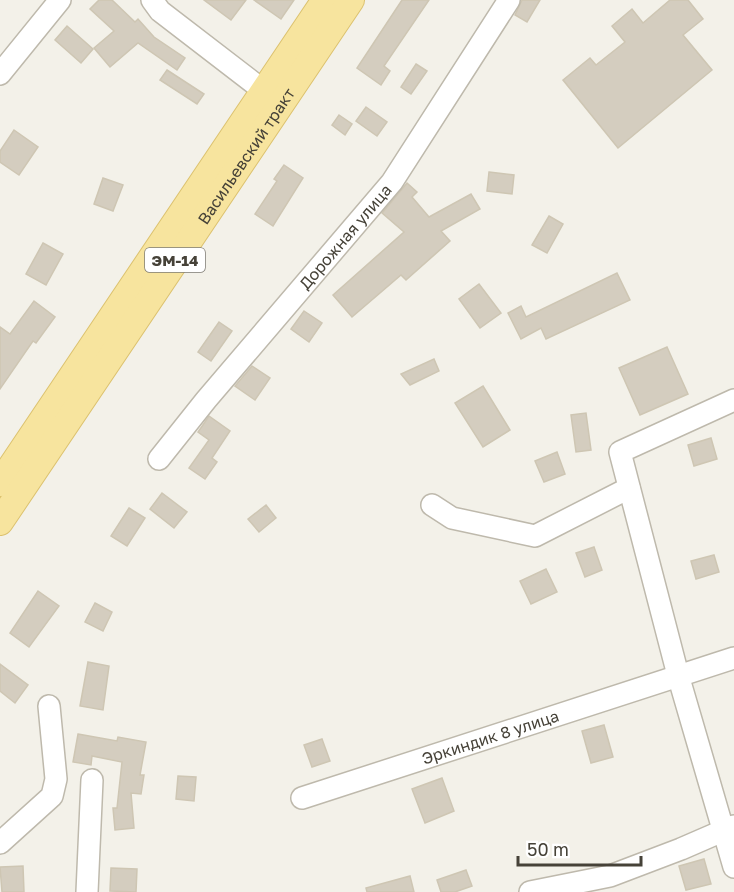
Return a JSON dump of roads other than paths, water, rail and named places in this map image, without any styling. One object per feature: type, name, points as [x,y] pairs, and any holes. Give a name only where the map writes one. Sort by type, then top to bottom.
[{"type":"main road","name":"Васильевский тракт","points":[[0,483],[326,0]]},
{"type":"main road","name":"Васильевский тракт","points":[[0,522],[351,0]]},
{"type":"street","points":[[0,74],[60,0]]},
{"type":"street","points":[[152,0],[160,11],[264,91]]},
{"type":"street","name":"Дорожная улица","points":[[159,459],[206,400],[392,182],[509,0]]},
{"type":"street","points":[[734,400],[620,452],[678,675],[729,827],[734,867]]},
{"type":"street","points":[[432,505],[452,518],[535,536],[629,488]]},
{"type":"street","name":"Эркиндик 8 улица","points":[[302,798],[734,658]]},
{"type":"street","points":[[0,843],[52,796],[55,771],[49,706]]},
{"type":"street","points":[[87,892],[92,780]]},
{"type":"street","points":[[530,892],[610,876],[681,849],[729,827]]}]
